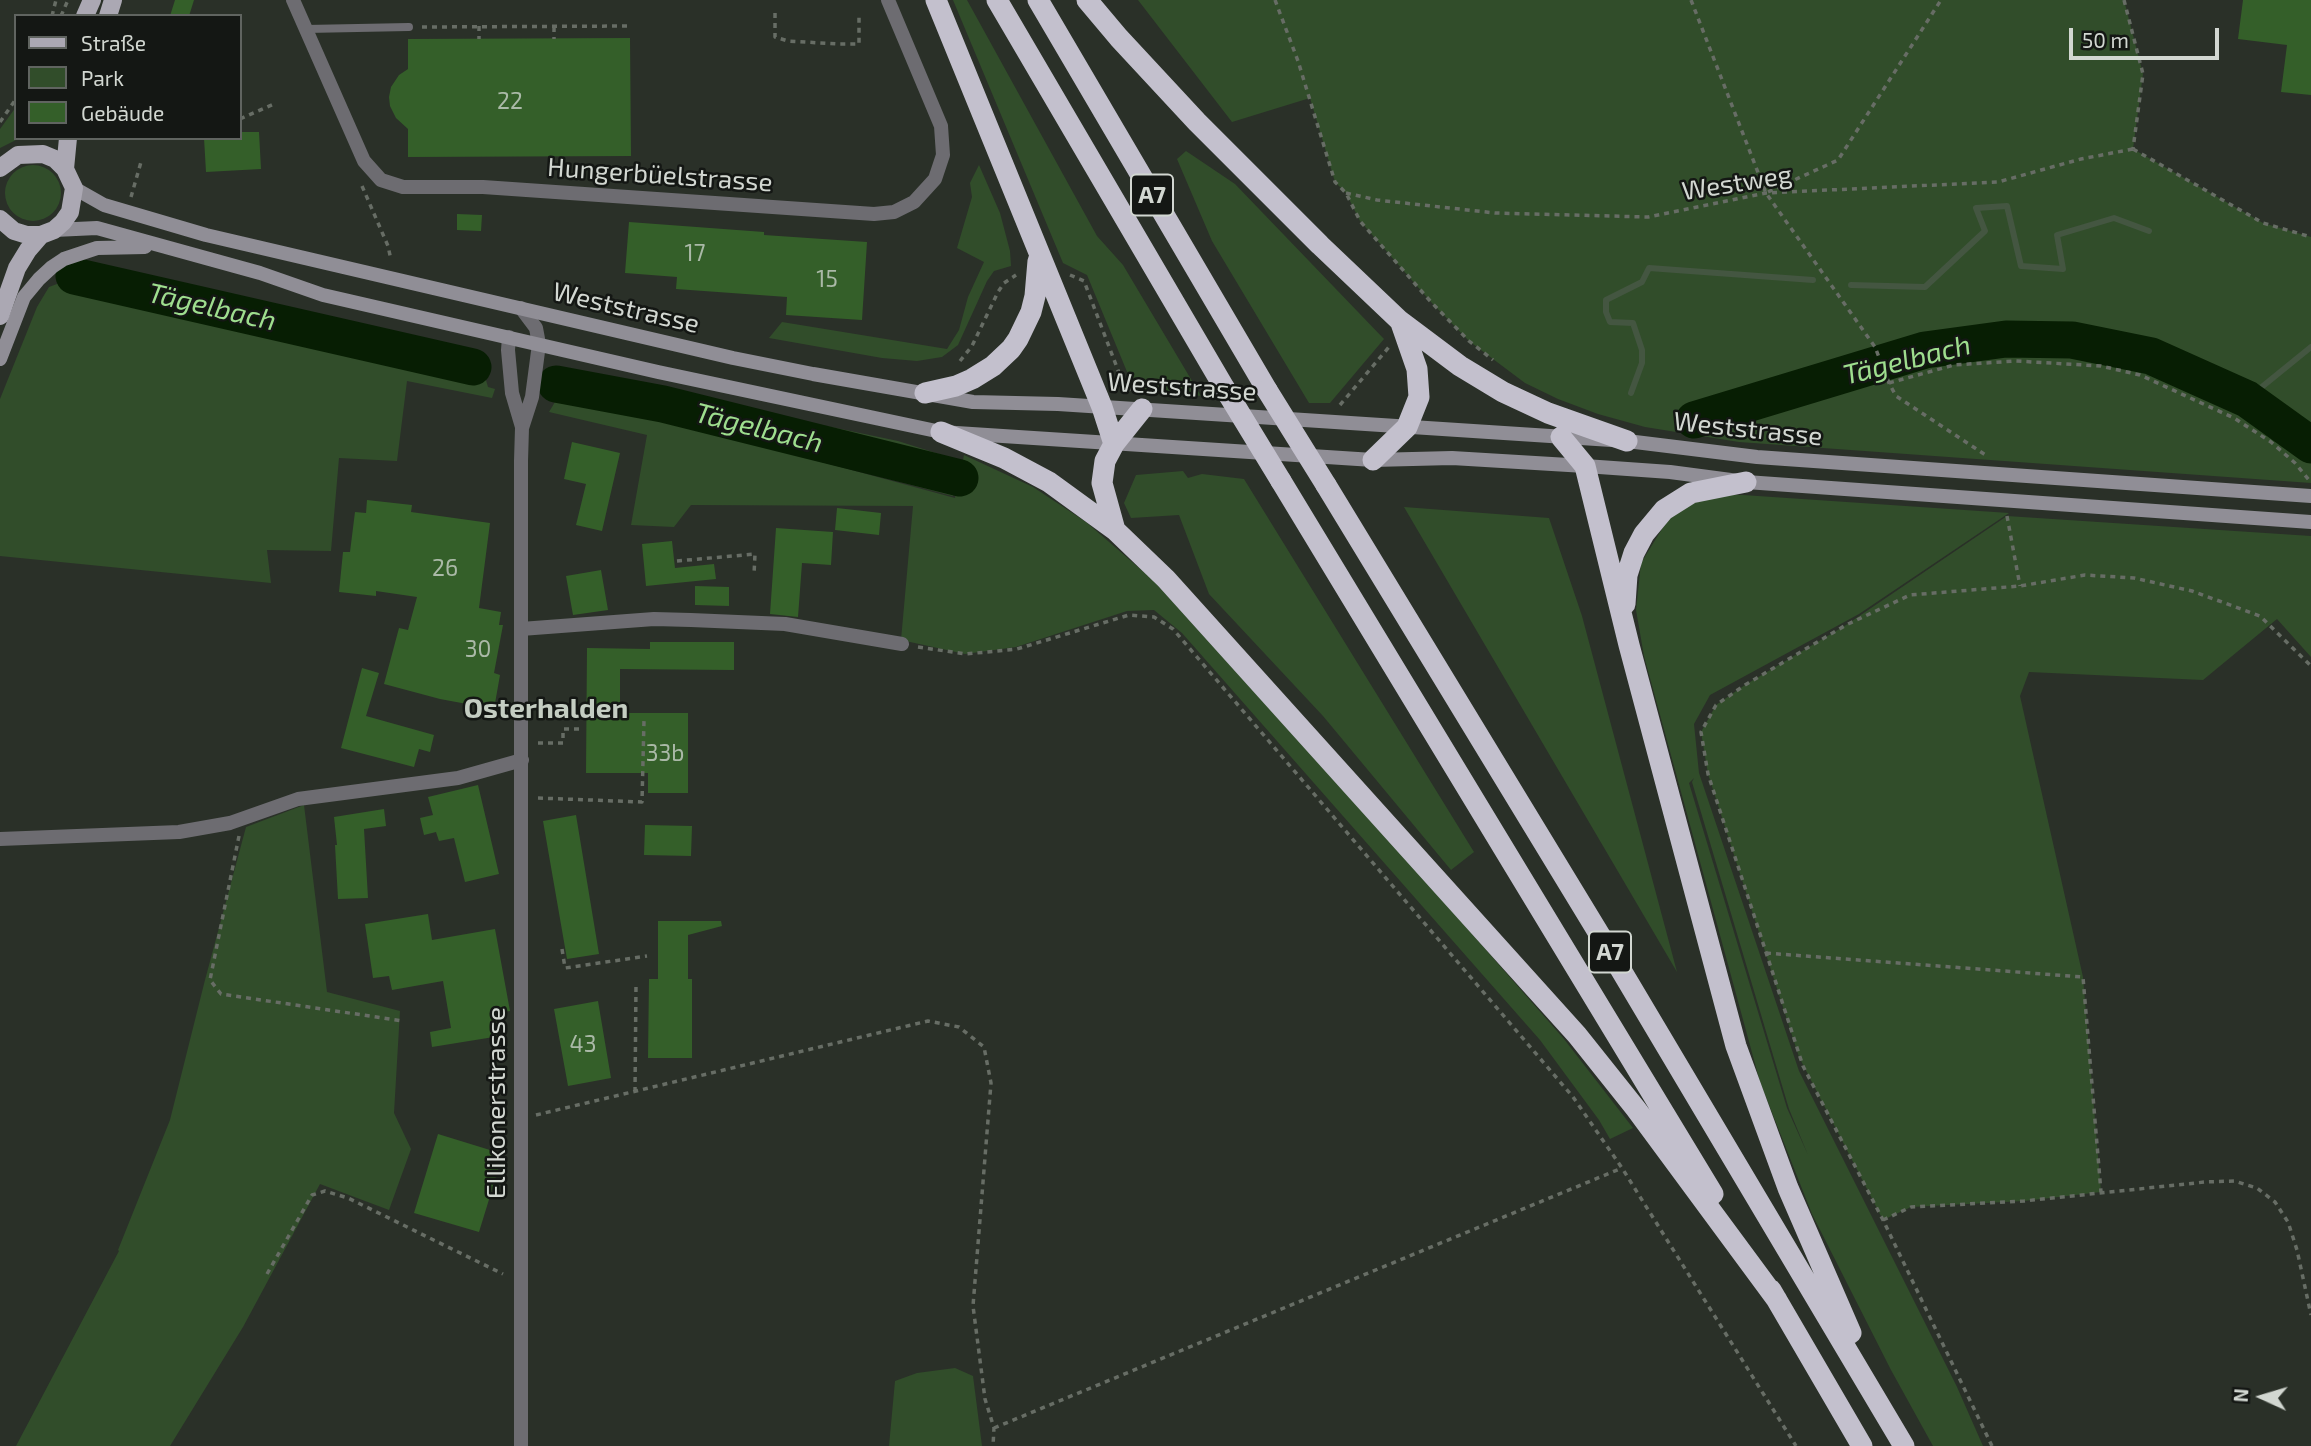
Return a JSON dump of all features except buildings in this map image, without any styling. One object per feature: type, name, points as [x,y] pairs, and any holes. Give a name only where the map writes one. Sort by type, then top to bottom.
[{"type":"highway","points":[[936,0],[1102,407],[1114,444]]},
{"type":"highway","name":"A7","points":[[997,0],[1280,481],[1777,1300],[1862,1446]]},
{"type":"highway","name":"A7","points":[[1038,0],[1267,390],[1637,996],[1904,1446]]},
{"type":"highway","points":[[1087,0],[1197,122],[1400,321],[1460,366],[1503,392],[1548,413],[1627,441]]},
{"type":"highway","points":[[925,393],[956,386],[972,379],[993,366],[1011,349],[1031,312],[1039,256]]},
{"type":"highway","points":[[1373,460],[1407,428],[1417,406],[1420,380],[1400,321]]},
{"type":"highway","points":[[1115,530],[1102,483],[1105,461],[1114,444],[1142,409]]},
{"type":"highway","name":"A7","points":[[940,432],[1025,468],[1070,495],[1115,530],[1167,579],[1577,1035],[1636,1109],[1777,1300]]},
{"type":"highway","name":"A7","points":[[1561,437],[1585,466],[1717,979],[1750,1087],[1788,1188],[1889,1421]]},
{"type":"highway","name":"A7","points":[[1629,645],[1626,587],[1634,553],[1644,534],[1664,510],[1691,493],[1746,482]]},
{"type":"main road","points":[[6,161],[31,140]]},
{"type":"main road","points":[[65,169],[68,140]]},
{"type":"main road","points":[[0,316],[17,268],[48,232],[70,212],[74,188],[65,169],[55,159],[43,154],[6,161]]},
{"type":"main road","name":"Weststrasse","points":[[74,188],[104,205],[167,225],[733,358],[973,402],[1142,409],[1627,441],[1757,457],[2311,496]]},
{"type":"main road","points":[[1,225],[27,235],[48,232]]},
{"type":"main road","name":"Weststrasse","points":[[48,232],[97,228],[260,273],[323,295],[509,344],[940,432],[1373,460],[1452,458],[1585,466],[1670,472],[1746,482],[2311,523]]},
{"type":"main road","name":"Weststrasse","points":[[0,359],[24,297],[52,267],[64,259],[97,248],[161,247]]},
{"type":"street","name":"Hungerbüelstrasse","points":[[293,0],[364,160],[380,180],[403,187],[482,187],[874,214],[894,212],[914,202],[935,179],[943,155],[942,126],[888,0]]},
{"type":"street","points":[[522,308],[536,328],[538,350]]},
{"type":"street","name":"Ellikonerstrasse","points":[[509,344],[512,393],[522,428],[528,629],[521,797],[521,1446]]},
{"type":"street","name":"Ellikonerstrasse","points":[[522,428],[532,397],[538,350]]},
{"type":"street","points":[[528,629],[654,619],[762,623],[785,624],[902,644]]},
{"type":"street","points":[[0,839],[179,832],[230,824],[298,799],[458,778],[522,760]]},
{"type":"lane","points":[[306,29],[409,27]]},
{"type":"path","points":[[1275,0],[1298,61],[1335,182],[1346,194],[1360,221],[1429,304],[1497,363]]},
{"type":"path","points":[[1691,0],[1766,193],[1875,347],[1896,396],[1995,461]]},
{"type":"path","points":[[1766,193],[1838,160],[1941,0]]},
{"type":"path","points":[[2124,0],[2143,74],[2133,149],[2263,223],[2311,237]]},
{"type":"path","points":[[775,13],[775,37],[789,41],[838,44],[859,44],[859,14]]},
{"type":"path","points":[[479,26],[479,39]]},
{"type":"path","points":[[554,26],[554,39]]},
{"type":"path","points":[[409,27],[629,26]]},
{"type":"path","points":[[0,122],[14,102]]},
{"type":"path","points":[[242,118],[276,103]]},
{"type":"path","name":"Westweg","points":[[1346,194],[1495,213],[1648,217],[1766,193],[1998,182],[2081,159],[2133,149]]},
{"type":"path","points":[[130,202],[141,162]]},
{"type":"path","points":[[358,178],[388,246],[392,265]]},
{"type":"path","points":[[954,365],[962,360],[972,346],[1004,283],[1016,275]]},
{"type":"path","points":[[1889,383],[1954,365],[2016,361],[2101,366],[2140,375],[2234,418],[2271,442],[2295,463],[2311,482]]},
{"type":"path","points":[[2007,516],[2020,586]]},
{"type":"path","points":[[677,561],[755,554],[754,575]]},
{"type":"path","points":[[1992,1446],[1884,1220],[1803,1066],[1708,774],[1701,732],[1716,705],[1745,685],[1846,625],[1910,595],[2020,586],[2085,575],[2134,578],[2192,591],[2260,616],[2311,666]]},
{"type":"path","points":[[902,644],[966,654],[1017,649],[1129,615],[1154,617],[1173,629],[1573,1097],[1622,1168],[1796,1446]]},
{"type":"path","points":[[521,797],[642,802],[644,720]]},
{"type":"path","points":[[522,726],[536,726],[536,743],[563,743],[563,729],[581,729]]},
{"type":"path","points":[[230,824],[240,837],[210,980],[221,994],[403,1021]]},
{"type":"path","points":[[562,949],[565,968],[647,956]]},
{"type":"path","points":[[1766,953],[2083,977],[2102,1192]]},
{"type":"path","points":[[635,1092],[636,984]]},
{"type":"path","points":[[522,1117],[928,1021],[959,1027],[984,1047],[991,1083],[973,1306],[985,1399],[993,1428],[993,1446]]},
{"type":"path","points":[[993,1428],[1622,1168]]},
{"type":"path","points":[[1884,1220],[1911,1207],[2234,1181],[2257,1188],[2275,1202],[2288,1222],[2311,1315]]},
{"type":"path","points":[[267,1274],[312,1195],[325,1191],[348,1198],[521,1283]]},
{"type":"path","points":[[1982,1442],[1989,1440]]},
{"type":"green space","points":[[953,0],[967,0],[1097,236],[1123,265],[1201,396],[1141,390],[1130,379],[1087,275],[1063,263]]},
{"type":"green space","points":[[1138,0],[2124,0],[2143,74],[2133,149],[2263,223],[2311,237],[2311,483],[1739,442],[1645,427],[1558,399],[1525,383],[1469,341],[1360,221],[1346,193],[1335,182],[1310,98],[1232,122]]},
{"type":"green space","points":[[14,110],[16,140],[0,148],[0,129]]},
{"type":"green space","points":[[1186,151],[1235,184],[1384,339],[1330,403],[1309,403],[1212,241],[1177,159]]},
{"type":"green space","points":[[33,165],[44,167],[53,173],[59,182],[59,204],[53,213],[44,219],[33,221],[22,219],[13,213],[7,204],[5,193],[7,182],[13,173],[22,167]]},
{"type":"green space","points":[[979,165],[1000,213],[1011,266],[994,271],[987,281],[958,345],[942,357],[917,361],[882,358],[769,338],[782,322],[947,349],[959,330],[968,297],[984,262],[957,248],[972,197],[970,183]]},
{"type":"green space","points":[[94,267],[188,292],[470,349],[479,356],[488,387],[495,389],[492,398],[407,381],[397,461],[339,458],[331,551],[267,550],[271,583],[0,556],[0,399],[37,307],[49,287],[65,281],[84,286]]},
{"type":"green space","points":[[564,377],[626,384],[898,441],[961,461],[953,496],[741,440],[955,498],[964,455],[1033,487],[1086,522],[1153,580],[1431,887],[1564,1039],[1633,1128],[1610,1139],[1540,1040],[1182,633],[1154,610],[1127,611],[1016,647],[965,654],[901,640],[913,506],[691,505],[674,527],[631,525],[647,435],[549,412],[555,402],[628,413],[555,400]]},
{"type":"green space","points":[[1183,471],[1188,478],[1202,474],[1244,479],[1474,852],[1451,870],[1323,716],[1209,594],[1179,515],[1131,518],[1124,503],[1136,475]]},
{"type":"green space","points":[[1708,495],[2009,513],[1859,614],[1710,695],[1694,724],[1699,773],[1799,1071],[1957,1387],[1983,1446],[1933,1446],[1812,1214],[1760,1082],[1644,656],[1636,610],[1641,563],[1670,516]],"holes":[[[1694,778],[1692,782],[1789,1109],[1808,1155],[1787,1108],[1689,783]]]},
{"type":"green space","points":[[1404,507],[1549,518],[1582,616],[1677,972]]},
{"type":"green space","points":[[2007,516],[2311,536],[2311,657],[2277,619],[2203,680],[2029,672],[2020,696],[2083,977],[2101,1192],[2024,1201],[1911,1207],[1883,1220],[1799,1057],[1708,774],[1701,732],[1716,705],[1846,625]]},
{"type":"green space","points":[[304,805],[327,992],[400,1011],[394,1113],[411,1149],[389,1210],[320,1184],[243,1327],[170,1446],[16,1446],[119,1251],[170,1120],[246,827]]},
{"type":"green space","points":[[955,1368],[973,1376],[982,1446],[889,1446],[895,1381],[917,1373]]},
{"type":"waterway","points":[[1851,285],[1925,287],[1985,231],[1976,208],[2007,206],[2021,266],[2063,269],[2057,235],[2114,218],[2149,231]]},
{"type":"waterway","points":[[1631,393],[1642,363],[1642,350],[1633,323],[1610,322],[1606,312],[1606,300],[1642,282],[1649,268],[1813,280]]},
{"type":"waterway","name":"Tägelbach","points":[[74,276],[473,367]]},
{"type":"waterway","name":"Tägelbach","points":[[1694,420],[1925,350],[2006,339],[2072,340],[2151,356],[2247,399],[2311,445]]},
{"type":"waterway","points":[[2247,399],[2311,347]]},
{"type":"waterway","name":"Tägelbach","points":[[556,384],[663,404],[960,478]]},
{"type":"district","name":"Osterhalden","points":[[546,709]]}]
